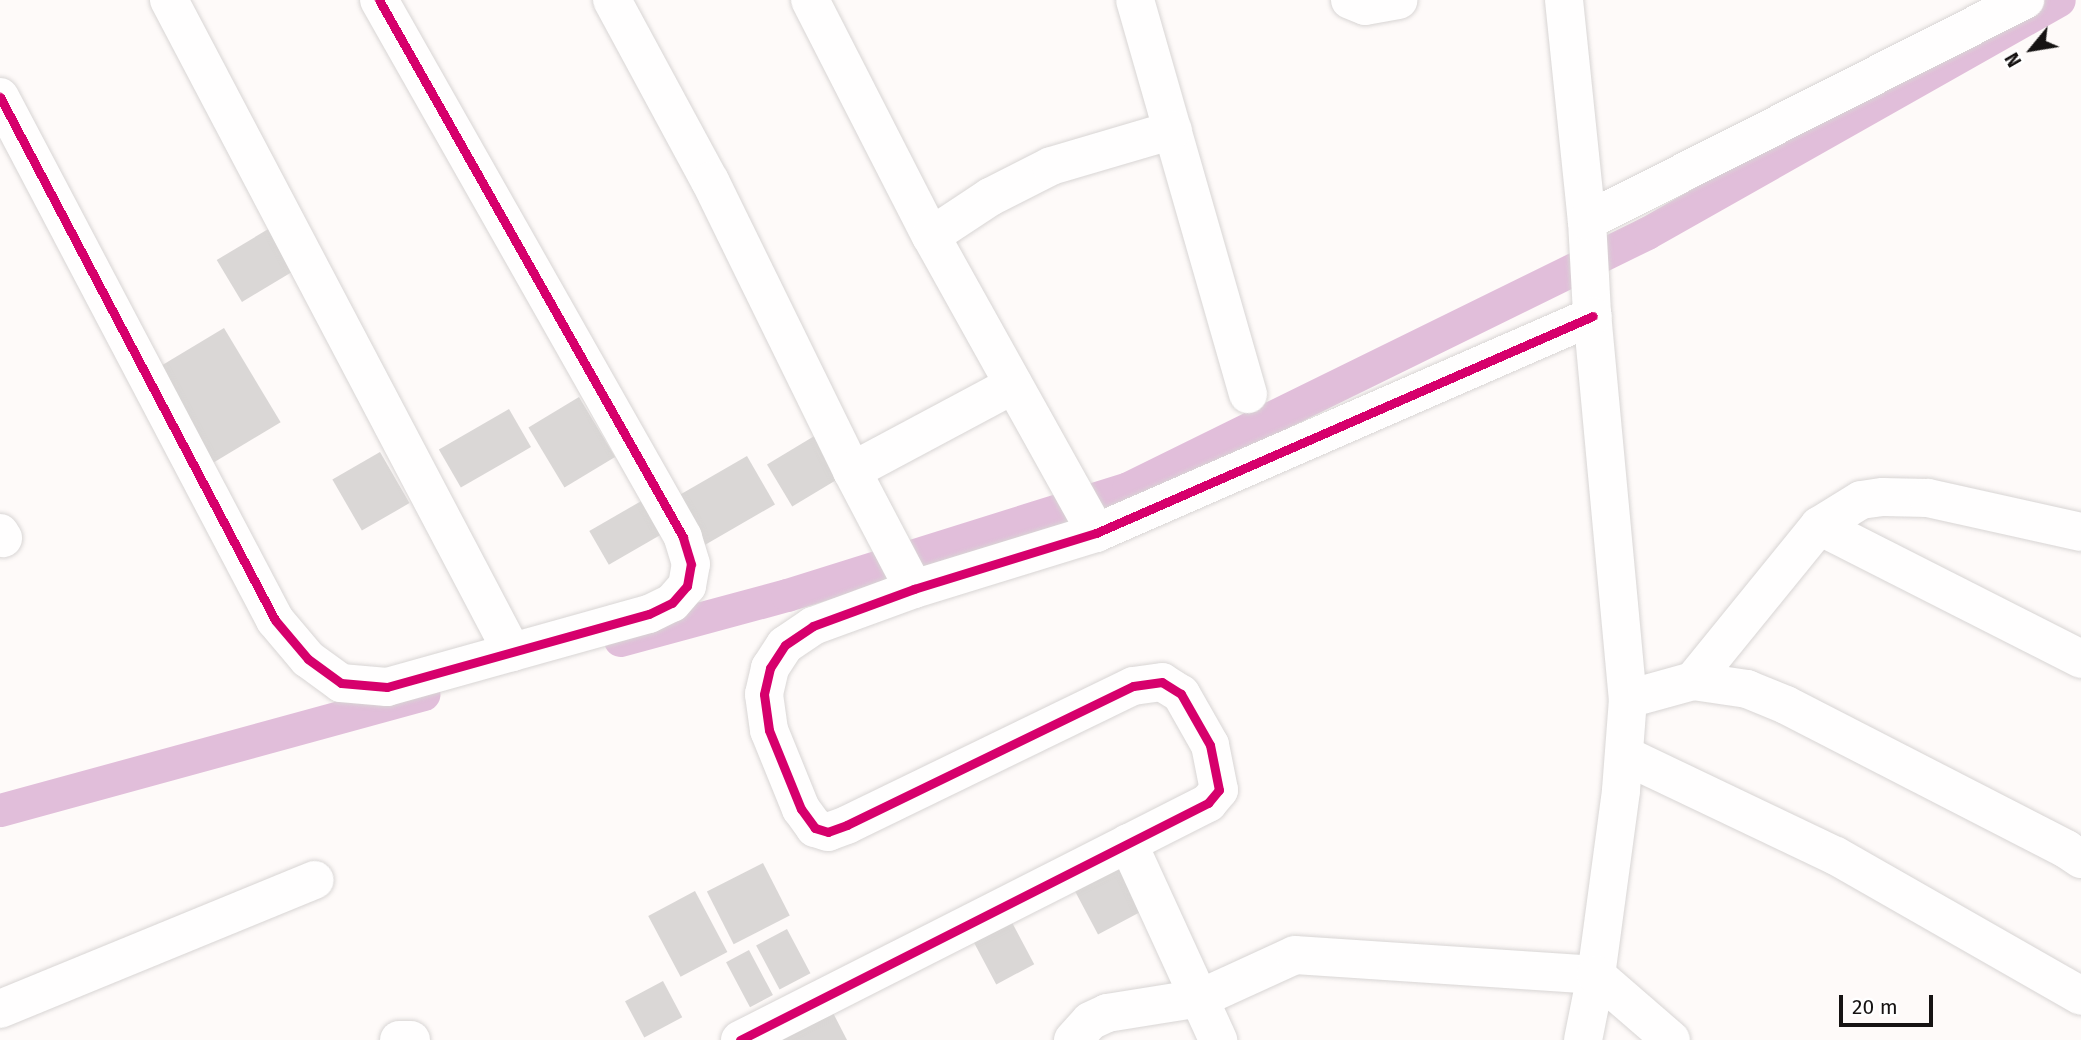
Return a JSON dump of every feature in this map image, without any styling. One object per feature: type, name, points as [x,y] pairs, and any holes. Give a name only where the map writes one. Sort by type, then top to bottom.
[{"type":"street","points":[[170,0],[512,653]]},
{"type":"street","points":[[0,97],[275,620],[309,659],[341,683],[387,687],[649,614],[672,603],[687,586],[691,564],[683,537],[379,0]]},
{"type":"street","points":[[612,0],[710,181],[913,588]]},
{"type":"street","points":[[810,0],[931,236],[1095,532]]},
{"type":"street","points":[[1135,0],[1248,394]]},
{"type":"street","points":[[1350,0],[1365,6],[1398,0]]},
{"type":"street","points":[[1564,0],[1587,222],[1592,314],[1628,699],[1624,755],[1596,975],[1583,1040]]},
{"type":"street","points":[[1587,222],[2003,5]]},
{"type":"street","points":[[931,236],[990,197],[1051,166],[1172,130]]},
{"type":"street","points":[[740,1040],[1208,803],[1219,790],[1210,745],[1181,694],[1162,682],[1133,686],[847,825],[828,832],[815,828],[801,809],[769,730],[764,694],[770,668],[785,645],[813,626],[913,588],[1095,532],[1592,314]]},
{"type":"street","points":[[859,484],[1013,385]]},
{"type":"street","points":[[1693,681],[1819,526],[1861,500],[1883,497],[1928,498],[2081,531]]},
{"type":"street","points":[[1819,526],[2081,659]]},
{"type":"street","points":[[1628,699],[1693,681],[1748,689],[1786,705],[2081,859]]},
{"type":"street","points":[[1624,755],[1836,856],[2081,996]]},
{"type":"street","points":[[1128,843],[1218,1040]]},
{"type":"street","points":[[0,1009],[315,880]]},
{"type":"street","points":[[1073,1040],[1090,1021],[1107,1013],[1201,998],[1294,955],[1596,975],[1671,1040]]},
{"type":"street","points":[[399,1040],[411,1040]]},
{"type":"building","points":[[275,225],[300,267],[242,302],[217,260]]},
{"type":"building","points":[[224,328],[281,422],[210,465],[153,371]]},
{"type":"building","points":[[579,397],[615,457],[564,487],[528,427]]},
{"type":"building","points":[[509,409],[531,447],[461,488],[439,450]]},
{"type":"building","points":[[821,432],[846,474],[792,506],[767,464]]},
{"type":"building","points":[[380,452],[410,503],[362,531],[332,480]]},
{"type":"building","points":[[747,456],[775,504],[699,548],[671,500]]},
{"type":"building","points":[[643,500],[662,534],[609,565],[589,531]]},
{"type":"building","points":[[1114,858],[1142,911],[1098,934],[1070,881]]},
{"type":"building","points":[[763,863],[790,916],[734,944],[707,892]]},
{"type":"building","points":[[695,891],[727,952],[681,977],[648,916]]},
{"type":"building","points":[[1007,913],[1034,964],[996,984],[969,933]]},
{"type":"building","points":[[787,929],[810,973],[780,990],[756,945]]},
{"type":"building","points":[[749,950],[773,995],[750,1007],[726,962]]},
{"type":"building","points":[[663,981],[682,1017],[644,1037],[625,1001]]},
{"type":"building","points":[[830,1007],[847,1040],[767,1040]]},
{"type":"waterway","points":[[620,640],[787,595],[1128,488],[1647,233],[2059,0]]},
{"type":"waterway","points":[[0,810],[423,694]]},
{"type":"cycle path","points":[[0,97],[275,620],[308,659],[341,683],[387,687],[649,614],[672,603],[687,586],[691,564],[683,537],[379,0]]},
{"type":"cycle path","points":[[740,1040],[1208,803],[1219,790],[1210,745],[1181,694],[1162,682],[1133,686],[847,825],[828,832],[815,828],[801,809],[769,730],[764,694],[770,668],[785,645],[813,626],[914,589],[1096,533],[1593,316]]}]
